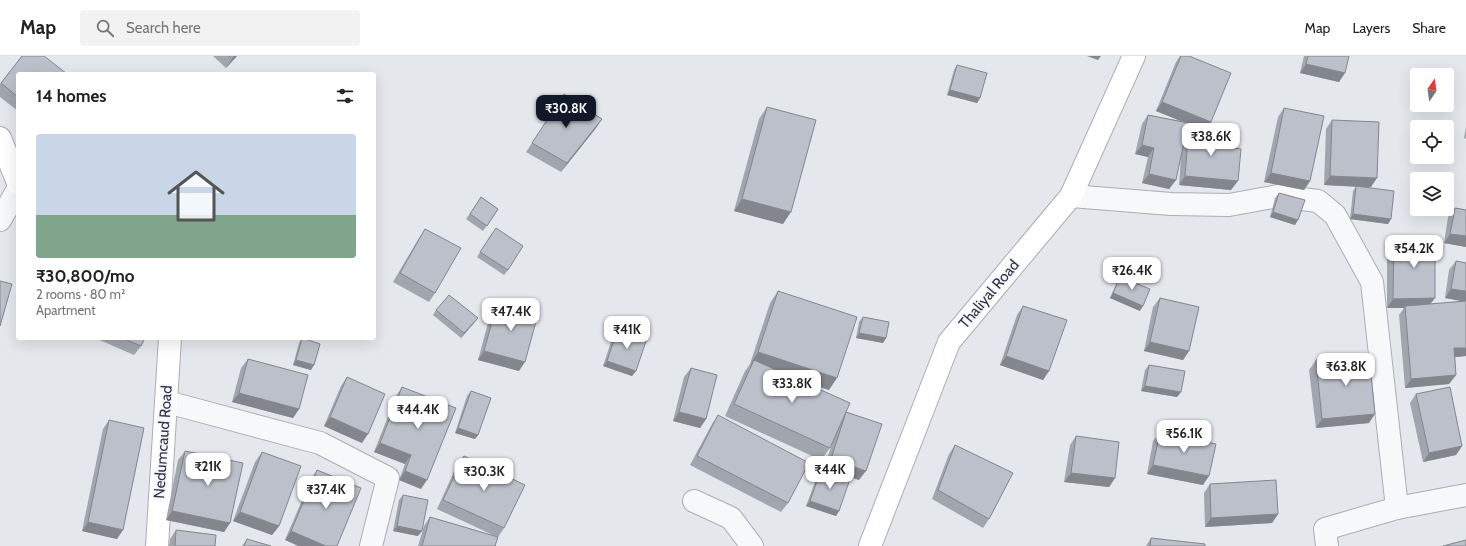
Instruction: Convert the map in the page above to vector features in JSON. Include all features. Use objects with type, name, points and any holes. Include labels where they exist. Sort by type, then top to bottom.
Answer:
[{"type":"street","name":"Thaliyal Road","points":[[870,546],[949,342],[1071,196],[1134,56]]},
{"type":"street","points":[[0,138],[16,178]]},
{"type":"street","points":[[0,220],[16,192]]},
{"type":"street","points":[[1071,196],[1171,204],[1229,205],[1278,196],[1318,201],[1335,215],[1372,282],[1397,508]]},
{"type":"street","name":"Nedumcaud Road","points":[[157,546],[170,340]]},
{"type":"street","points":[[166,402],[320,444],[388,478],[371,546]]},
{"type":"street","points":[[1327,546],[1325,529],[1397,508],[1466,495]]},
{"type":"street","points":[[694,501],[730,518],[752,546]]},
{"type":"building","points":[[22,56],[44,56],[64,72],[16,72],[16,95],[1,83]]},
{"type":"building","points":[[1181,56],[1189,56],[1231,73],[1211,122],[1162,102]]},
{"type":"building","points":[[1308,56],[1349,56],[1345,73],[1306,64]]},
{"type":"building","points":[[957,65],[987,73],[980,98],[950,90]]},
{"type":"building","points":[[564,94],[602,119],[567,163],[532,143]]},
{"type":"building","points":[[767,107],[816,120],[791,212],[742,199]]},
{"type":"building","points":[[1284,108],[1324,116],[1310,181],[1271,173]]},
{"type":"building","points":[[1148,115],[1188,123],[1176,180],[1149,174],[1154,148],[1142,145]]},
{"type":"building","points":[[1332,120],[1379,122],[1377,178],[1330,176]]},
{"type":"building","points":[[1189,126],[1216,129],[1214,145],[1241,149],[1238,181],[1185,176]]},
{"type":"building","points":[[1356,186],[1394,191],[1391,219],[1353,214]]},
{"type":"building","points":[[1279,193],[1305,200],[1298,220],[1273,212]]},
{"type":"building","points":[[481,197],[498,209],[487,226],[470,214]]},
{"type":"building","points":[[1455,208],[1466,210],[1466,236],[1450,234]]},
{"type":"building","points":[[496,228],[523,246],[508,270],[480,252]]},
{"type":"building","points":[[425,229],[461,248],[435,293],[400,273]]},
{"type":"building","points":[[1394,240],[1435,240],[1435,298],[1393,299]]},
{"type":"building","points":[[1456,261],[1466,263],[1466,291],[1451,289]]},
{"type":"building","points":[[1120,277],[1150,289],[1143,306],[1113,293]]},
{"type":"building","points":[[0,281],[12,284],[0,326]]},
{"type":"building","points":[[778,291],[857,317],[837,378],[758,352]]},
{"type":"building","points":[[449,295],[478,318],[464,333],[436,310]]},
{"type":"building","points":[[1160,298],[1199,307],[1189,351],[1150,342]]},
{"type":"building","points":[[1466,301],[1466,348],[1454,348],[1456,375],[1411,379],[1405,306]]},
{"type":"building","points":[[497,303],[538,314],[525,362],[484,351]]},
{"type":"building","points":[[1023,306],[1067,320],[1049,371],[1006,356]]},
{"type":"building","points":[[863,317],[889,322],[886,338],[859,333]]},
{"type":"building","points":[[618,328],[647,338],[636,371],[607,361]]},
{"type":"building","points":[[127,340],[144,340],[141,346]]},
{"type":"building","points":[[301,340],[308,340],[320,344],[314,365],[296,360]]},
{"type":"building","points":[[1369,354],[1375,414],[1322,419],[1316,360]]},
{"type":"building","points":[[248,359],[308,375],[299,409],[239,393]]},
{"type":"building","points":[[754,360],[850,403],[830,448],[734,404]]},
{"type":"building","points":[[1149,365],[1185,371],[1181,392],[1145,386]]},
{"type":"building","points":[[691,368],[717,375],[706,419],[679,412]]},
{"type":"building","points":[[347,377],[385,394],[368,434],[330,417]]},
{"type":"building","points":[[402,387],[456,408],[427,480],[405,471],[411,455],[380,443]]},
{"type":"building","points":[[1450,387],[1462,446],[1429,453],[1416,394]]},
{"type":"building","points":[[471,391],[491,398],[478,435],[458,428]]},
{"type":"building","points":[[846,412],[882,424],[866,471],[831,459]]},
{"type":"building","points":[[718,415],[809,463],[788,503],[697,456]]},
{"type":"building","points":[[109,420],[144,428],[123,530],[88,522]]},
{"type":"building","points":[[1160,432],[1216,444],[1209,476],[1153,465]]},
{"type":"building","points":[[1076,436],[1119,442],[1115,478],[1071,473]]},
{"type":"building","points":[[955,445],[1013,473],[989,519],[938,490]]},
{"type":"building","points":[[185,451],[243,463],[230,523],[172,511]]},
{"type":"building","points":[[262,452],[301,466],[279,526],[240,512]]},
{"type":"building","points":[[464,456],[525,485],[504,528],[443,500]]},
{"type":"building","points":[[821,469],[850,479],[839,511],[810,501]]},
{"type":"building","points":[[317,470],[361,488],[337,546],[326,546],[291,531]]},
{"type":"building","points":[[1276,480],[1278,514],[1211,518],[1210,484]]},
{"type":"building","points":[[403,495],[428,500],[422,531],[397,526]]},
{"type":"building","points":[[430,517],[498,537],[495,546],[422,546]]},
{"type":"building","points":[[176,530],[216,535],[215,546],[175,546]]},
{"type":"building","points":[[1151,538],[1205,544],[1205,546],[1150,546]]},
{"type":"building","points":[[247,539],[271,546],[244,546]]},
{"type":"building","points":[[1466,540],[1466,546],[1443,546]]}]
